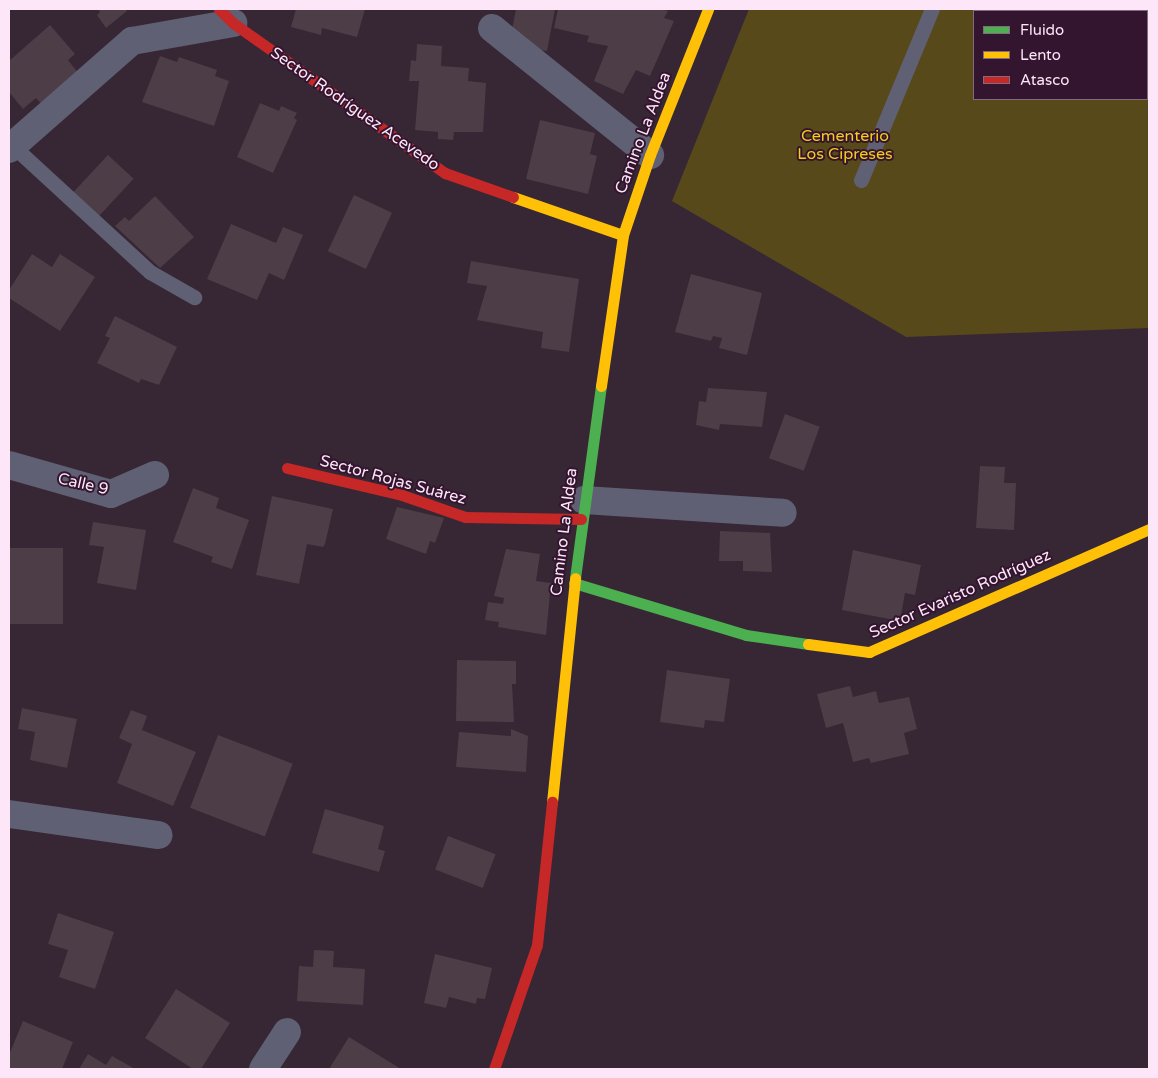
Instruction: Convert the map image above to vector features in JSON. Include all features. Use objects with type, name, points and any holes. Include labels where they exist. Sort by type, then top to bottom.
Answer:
[{"type":"street","name":"Camino La Aldea","points":[[494,1069],[536,945],[582,510],[623,235],[650,155],[708,9]]},
{"type":"street","name":"Sector Rodríguez Acevedo","points":[[11,148],[132,41],[226,16],[445,173],[623,235]]},
{"type":"street","points":[[492,28],[650,155]]},
{"type":"street","name":"Calle 9","points":[[9,465],[111,494],[155,475]]},
{"type":"street","name":"Sector Rojas Suárez","points":[[287,468],[402,495],[465,517],[582,510]]},
{"type":"street","points":[[582,510],[783,513]]},
{"type":"street","name":"Sector Evaristo Rodríguez","points":[[574,583],[746,636],[869,652],[1149,529]]},
{"type":"street","points":[[9,814],[160,835]]},
{"type":"street","points":[[263,1069],[287,1032]]},
{"type":"lane","points":[[861,180],[932,9]]},
{"type":"lane","points":[[11,148],[150,272],[194,297]]},
{"type":"green space","name":"Cementerio Los Cipreses","points":[[749,9],[1149,9],[1149,328],[906,337],[672,201]]},
{"type":"building","points":[[98,9],[125,9],[127,11],[106,28],[97,15],[100,12]]},
{"type":"building","points":[[296,9],[365,9],[357,37],[322,28],[321,35],[291,27]]},
{"type":"building","points":[[516,9],[555,9],[547,51],[525,48],[527,38],[511,35]]},
{"type":"building","points":[[558,9],[660,9],[668,11],[664,18],[674,21],[650,76],[636,70],[623,94],[594,81],[608,46],[587,42],[589,36],[554,28]]},
{"type":"building","points":[[50,25],[75,54],[68,60],[79,74],[42,105],[36,98],[23,109],[9,92],[9,61]]},
{"type":"building","points":[[417,44],[442,46],[441,66],[469,68],[468,81],[486,83],[483,132],[454,132],[453,140],[438,139],[438,132],[415,130],[419,81],[409,81],[411,60],[416,61]]},
{"type":"building","points":[[160,56],[177,62],[179,57],[217,70],[215,76],[229,81],[214,126],[142,102]]},
{"type":"building","points":[[260,103],[279,111],[281,106],[297,113],[294,118],[297,120],[273,173],[237,157]]},
{"type":"building","points":[[540,120],[595,133],[590,154],[597,156],[588,194],[526,179]]},
{"type":"building","points":[[108,155],[134,179],[99,216],[73,192]]},
{"type":"building","points":[[354,195],[392,213],[366,269],[328,251]]},
{"type":"building","points":[[155,196],[194,237],[160,268],[115,226],[125,217],[129,221]]},
{"type":"building","points":[[231,224],[276,243],[283,227],[303,235],[284,280],[269,273],[257,300],[207,279]]},
{"type":"building","points":[[32,254],[52,267],[60,254],[95,277],[60,331],[9,298],[9,290]]},
{"type":"building","points":[[471,261],[579,279],[569,352],[541,348],[543,332],[477,320],[487,286],[467,283]]},
{"type":"building","points":[[691,274],[762,293],[747,355],[719,348],[722,338],[713,336],[711,341],[675,332]]},
{"type":"building","points":[[115,316],[177,347],[159,385],[141,379],[139,383],[97,363],[110,338],[105,336]]},
{"type":"building","points":[[708,388],[767,392],[762,427],[720,424],[719,430],[696,425],[699,401],[706,402]]},
{"type":"building","points":[[785,414],[820,427],[804,471],[769,458]]},
{"type":"building","points":[[980,466],[1005,467],[1004,483],[1016,483],[1014,530],[976,528]]},
{"type":"building","points":[[193,488],[219,498],[216,508],[249,520],[232,569],[211,562],[213,557],[173,542]]},
{"type":"building","points":[[272,496],[333,509],[323,547],[307,544],[299,584],[256,575]]},
{"type":"building","points":[[397,507],[444,518],[435,543],[430,541],[426,554],[386,539]]},
{"type":"building","points":[[93,522],[146,530],[136,590],[97,583],[104,547],[89,545]]},
{"type":"building","points":[[720,531],[770,533],[772,572],[743,571],[743,561],[719,561]]},
{"type":"building","points":[[9,548],[63,548],[63,624],[9,624]]},
{"type":"building","points":[[506,549],[540,554],[536,581],[551,583],[546,635],[498,627],[499,622],[485,620],[488,602],[503,604],[504,598],[494,596]]},
{"type":"building","points":[[853,550],[921,565],[915,595],[905,593],[900,621],[842,610]]},
{"type":"building","points":[[457,660],[516,661],[516,684],[512,684],[514,722],[456,721]]},
{"type":"building","points":[[667,670],[730,679],[724,722],[705,720],[704,728],[660,722]]},
{"type":"building","points":[[850,686],[853,697],[876,691],[879,703],[909,697],[917,729],[904,733],[909,754],[871,763],[869,758],[853,762],[843,723],[826,728],[817,694]]},
{"type":"building","points":[[22,708],[77,719],[67,768],[30,760],[35,732],[18,729]]},
{"type":"building","points":[[131,710],[147,716],[142,730],[196,752],[173,806],[117,783],[132,744],[119,738]]},
{"type":"building","points":[[511,729],[528,736],[526,772],[456,767],[459,732],[511,736]]},
{"type":"building","points":[[218,735],[293,764],[265,836],[190,808]]},
{"type":"building","points":[[325,809],[384,826],[378,849],[385,851],[379,872],[312,853]]},
{"type":"building","points":[[448,836],[496,854],[483,888],[435,870]]},
{"type":"building","points":[[58,913],[114,932],[95,989],[59,977],[68,950],[48,944]]},
{"type":"building","points":[[314,950],[334,951],[333,967],[365,969],[363,1005],[297,1001],[299,966],[313,967]]},
{"type":"building","points":[[435,954],[492,968],[485,999],[477,998],[476,1004],[449,997],[446,1008],[424,1003]]},
{"type":"building","points":[[176,989],[230,1023],[201,1069],[193,1069],[145,1038]]},
{"type":"building","points":[[23,1021],[73,1042],[62,1069],[9,1069],[9,1055]]},
{"type":"building","points":[[349,1037],[401,1069],[329,1069]]},
{"type":"building","points":[[88,1054],[106,1065],[112,1056],[135,1069],[79,1069]]},
{"type":"traffic: fast","points":[[575,578],[601,386]]},
{"type":"traffic: fast","points":[[574,583],[746,635],[808,644]]},
{"type":"traffic: slow","points":[[601,386],[623,235],[650,155],[708,9]]},
{"type":"traffic: slow","points":[[513,197],[623,235]]},
{"type":"traffic: slow","points":[[808,644],[869,652],[1149,529]]},
{"type":"traffic: slow","points":[[552,802],[575,578]]},
{"type":"traffic: jam","points":[[219,9],[233,23],[445,173],[513,197]]},
{"type":"traffic: jam","points":[[287,468],[402,495],[465,517],[581,519]]},
{"type":"traffic: jam","points":[[494,1069],[537,945],[552,802]]}]
